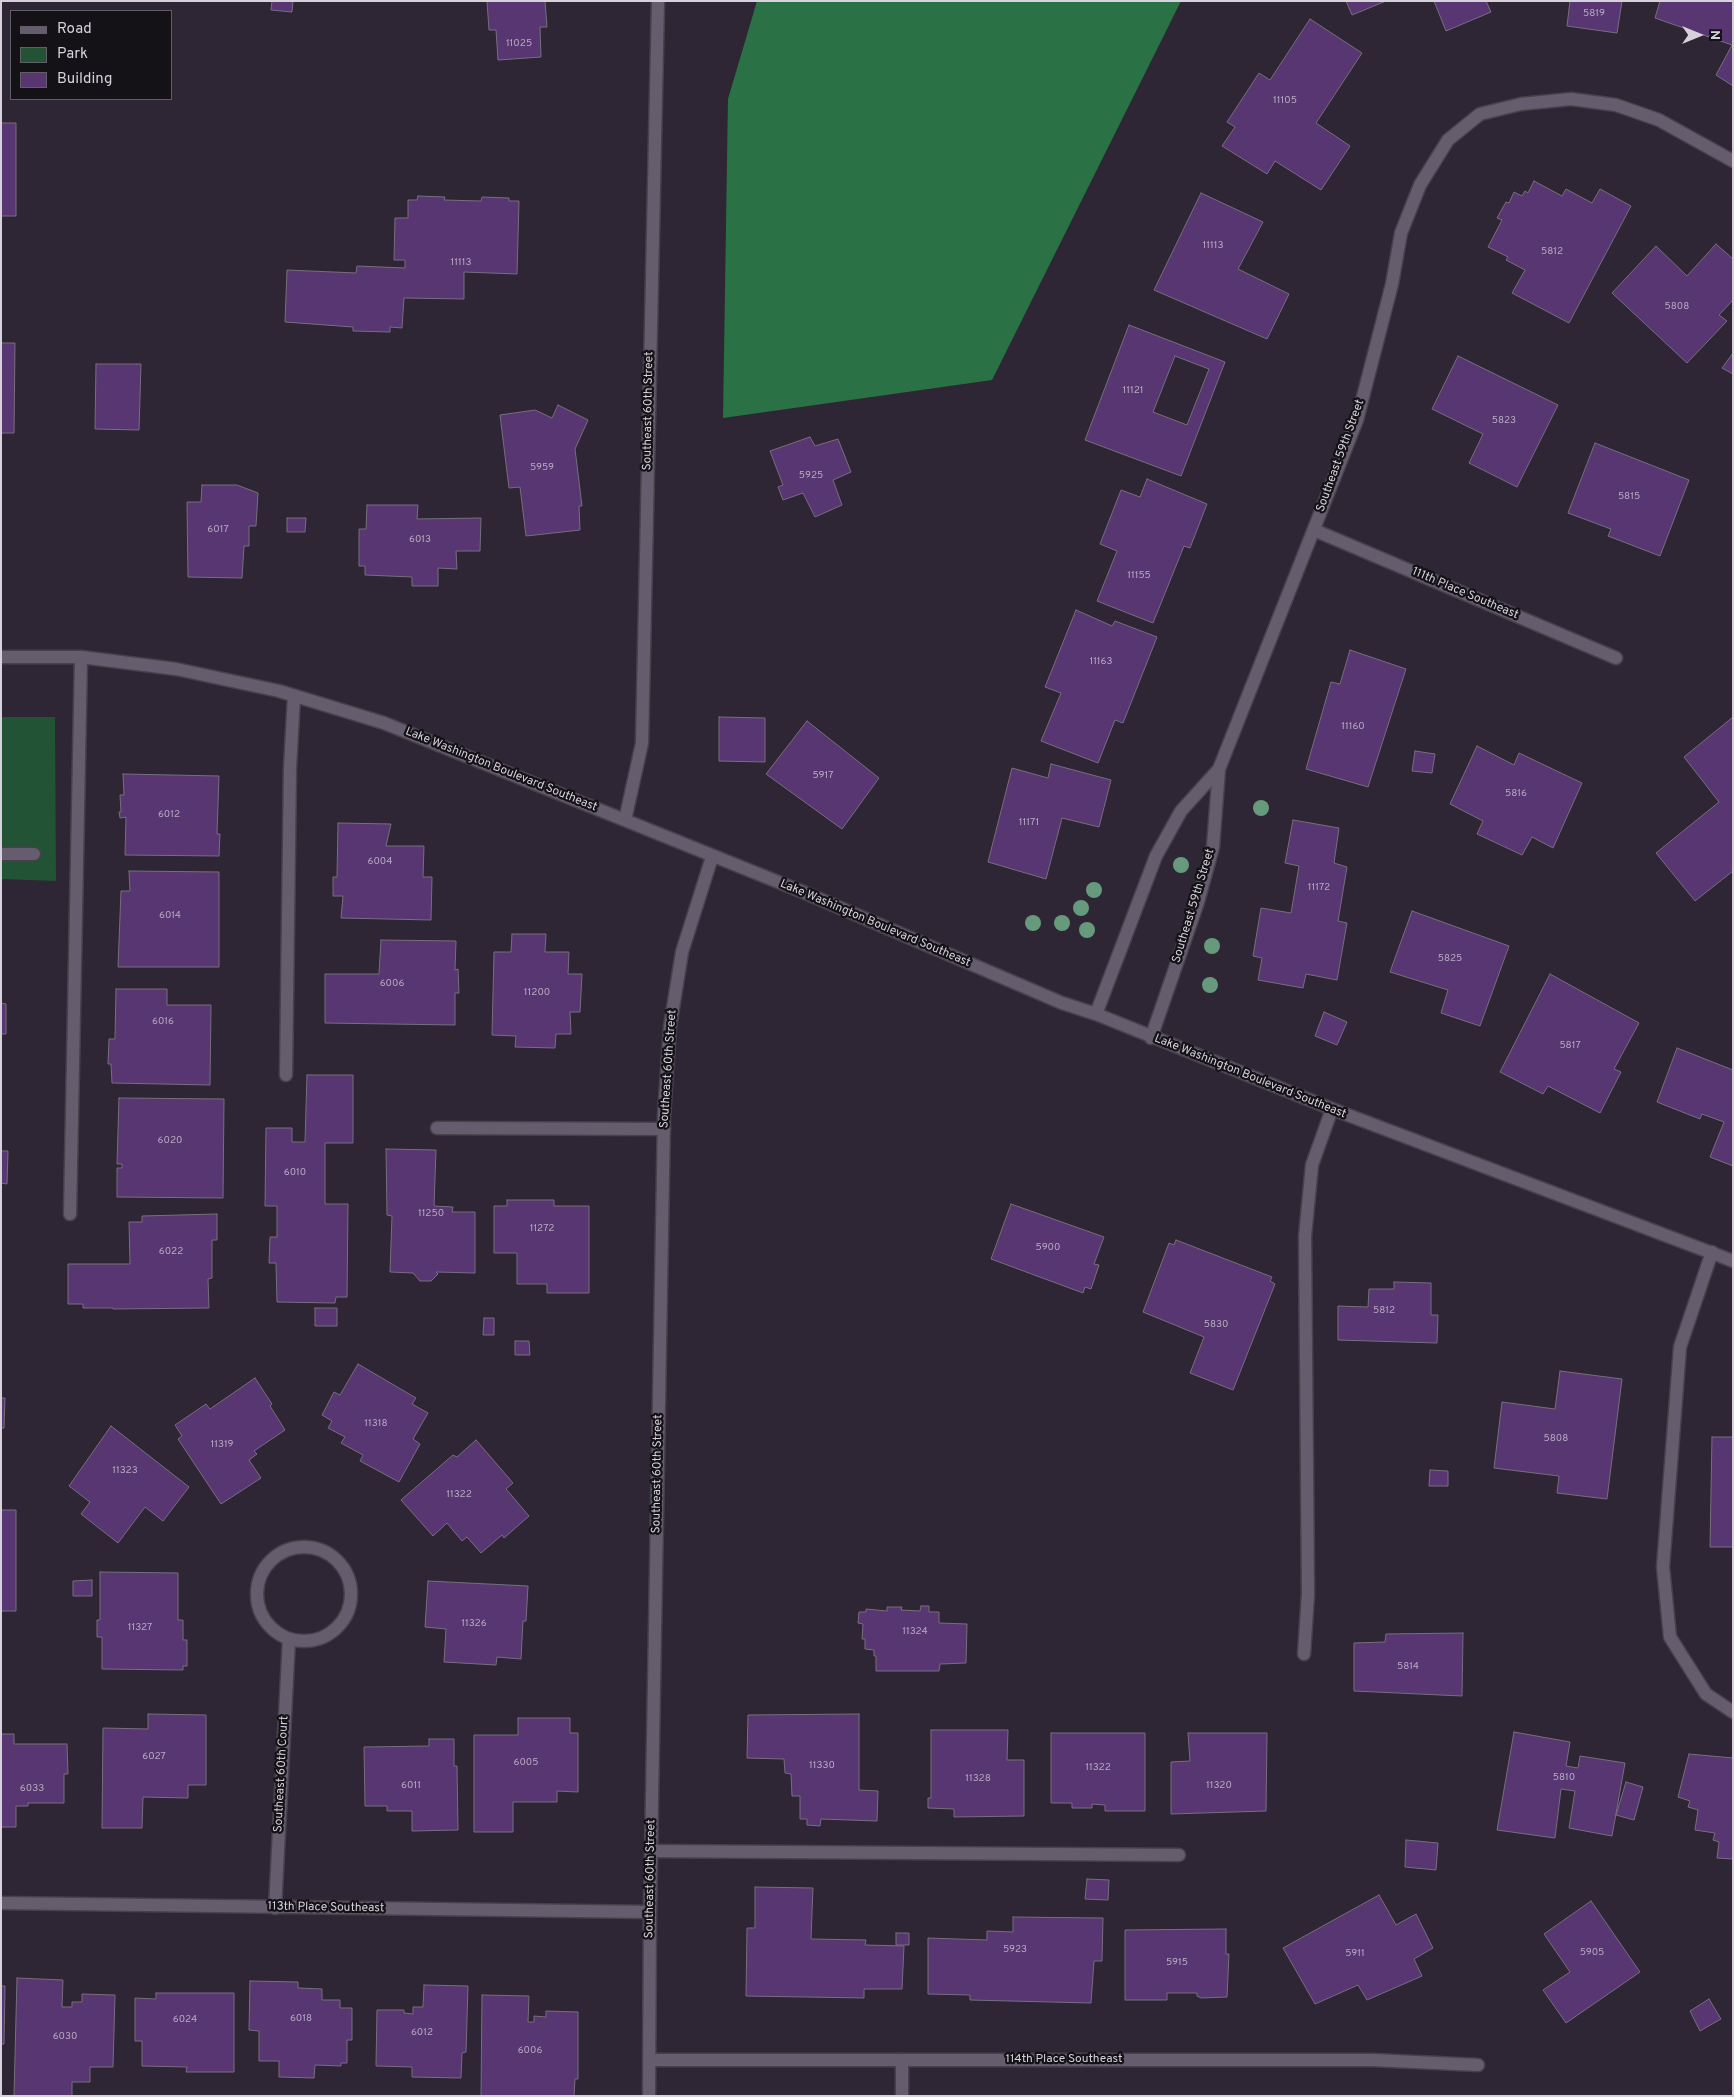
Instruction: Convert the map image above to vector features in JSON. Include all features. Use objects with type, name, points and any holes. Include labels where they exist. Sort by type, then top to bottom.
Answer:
[{"type":"street","name":"Southeast 60th Street","points":[[625,820],[642,743],[658,1]]},
{"type":"street","name":"Southeast 59th Street","points":[[1151,1038],[1198,902],[1213,846],[1219,769],[1357,420],[1392,284],[1401,233],[1420,185],[1448,140],[1480,114],[1521,104],[1572,99],[1616,106],[1659,120],[1733,161]]},
{"type":"street","name":"111th Place Southeast","points":[[1314,530],[1616,658]]},
{"type":"street","name":"Lake Washington Boulevard Southeast","points":[[1,657],[81,657],[176,669],[294,696],[384,723],[712,857],[803,892],[1062,1003],[1096,1014],[1151,1038],[1332,1110],[1733,1260]]},
{"type":"street","points":[[70,1214],[81,657]]},
{"type":"street","points":[[286,1075],[290,768],[294,696]]},
{"type":"street","name":"Southeast 59th Street","points":[[1096,1014],[1156,856],[1180,811],[1219,769]]},
{"type":"street","points":[[1,854],[34,854]]},
{"type":"street","name":"Southeast 60th Street","points":[[649,2096],[650,1912],[664,1129],[670,1026],[682,952],[712,857]]},
{"type":"street","points":[[1304,1654],[1308,1594],[1305,1236],[1312,1165],[1332,1110]]},
{"type":"street","points":[[437,1128],[664,1129]]},
{"type":"street","points":[[1712,1252],[1680,1347],[1663,1567],[1670,1637],[1706,1694],[1733,1712]]},
{"type":"street","points":[[307,1547],[323,1551],[337,1559],[346,1572],[352,1588],[351,1604],[345,1619],[335,1631],[320,1639],[305,1642],[288,1639],[276,1632],[265,1621],[258,1608],[257,1592],[260,1578],[267,1565],[278,1554],[292,1548],[307,1547]]},
{"type":"street","name":"Southeast 60th Court","points":[[275,1908],[288,1639]]},
{"type":"street","points":[[651,1850],[1178,1855]]},
{"type":"street","name":"113th Place Southeast","points":[[1,1903],[650,1912]]},
{"type":"street","name":"114th Place Southeast","points":[[650,2060],[1373,2060],[1478,2065]]},
{"type":"street","points":[[902,2060],[902,2096]]},
{"type":"green space","points":[[757,1],[1181,1],[992,380],[723,418],[728,99]]},
{"type":"green space","points":[[1,717],[55,717],[56,881],[1,879]]},
{"type":"building","points":[[272,1],[293,1],[292,12],[271,10]]},
{"type":"building","points":[[487,1],[545,1],[547,27],[540,27],[541,57],[498,60],[496,30],[489,30]]},
{"type":"building","points":[[1346,1],[1386,1],[1352,15]]},
{"type":"building","points":[[1434,1],[1486,1],[1491,12],[1446,31]]},
{"type":"building","points":[[1570,1],[1622,1],[1617,33],[1567,26]]},
{"type":"building","points":[[1660,1],[1733,1],[1733,86],[1716,75],[1732,45],[1655,18]]},
{"type":"building","points":[[1310,19],[1362,53],[1316,123],[1350,146],[1321,190],[1275,161],[1267,174],[1222,146],[1235,127],[1227,122],[1259,73],[1270,80]]},
{"type":"building","points":[[1,123],[16,123],[16,216],[1,216]]},
{"type":"building","points":[[1534,181],[1562,196],[1566,189],[1592,203],[1600,189],[1631,206],[1569,323],[1512,293],[1525,270],[1506,260],[1508,257],[1488,247],[1502,220],[1497,218],[1506,202],[1509,203],[1514,192],[1522,196],[1525,191],[1528,193]]},
{"type":"building","points":[[1201,193],[1263,222],[1238,269],[1289,294],[1267,339],[1154,290]]},
{"type":"building","points":[[418,196],[445,197],[444,200],[481,201],[482,197],[509,198],[509,201],[519,201],[517,274],[464,272],[464,299],[404,298],[402,328],[390,327],[390,332],[353,331],[353,327],[285,322],[287,270],[356,273],[357,266],[405,268],[405,260],[394,260],[395,218],[408,218],[408,200],[417,200]]},
{"type":"building","points":[[1716,244],[1733,259],[1733,300],[1719,315],[1727,321],[1687,363],[1612,293],[1656,246],[1687,276]]},
{"type":"building","points":[[1129,325],[1225,362],[1181,476],[1085,440]],"holes":[[[1175,356],[1209,369],[1187,425],[1153,412]]]},
{"type":"building","points":[[1,343],[15,343],[14,433],[1,433]]},
{"type":"building","points":[[1733,353],[1733,374],[1722,368]]},
{"type":"building","points":[[1458,356],[1558,405],[1517,487],[1469,463],[1483,434],[1432,409]]},
{"type":"building","points":[[96,364],[141,364],[139,430],[95,429]]},
{"type":"building","points":[[558,405],[588,420],[575,449],[582,506],[579,506],[580,530],[526,536],[520,487],[509,488],[500,415],[535,410],[552,418]]},
{"type":"building","points":[[810,437],[815,446],[838,439],[851,472],[833,480],[842,505],[815,517],[803,493],[783,500],[778,487],[783,485],[770,451]]},
{"type":"building","points":[[1595,443],[1689,480],[1660,556],[1608,536],[1611,529],[1568,513]]},
{"type":"building","points":[[1147,479],[1207,504],[1190,548],[1184,546],[1153,623],[1097,601],[1117,551],[1100,544],[1121,490],[1140,497]]},
{"type":"building","points":[[202,485],[237,485],[258,493],[256,526],[249,526],[249,546],[244,546],[242,578],[188,577],[187,502],[201,502]]},
{"type":"building","points":[[367,505],[418,505],[417,519],[481,518],[480,551],[456,551],[457,569],[438,568],[438,586],[412,586],[412,577],[365,575],[365,566],[359,566],[359,529],[366,529]]},
{"type":"building","points":[[287,518],[306,518],[305,532],[287,532]]},
{"type":"building","points":[[1076,610],[1112,626],[1115,621],[1157,637],[1123,723],[1115,720],[1098,763],[1041,741],[1061,693],[1045,687]]},
{"type":"building","points":[[1350,650],[1406,669],[1368,787],[1306,769],[1331,682],[1340,684]]},
{"type":"building","points":[[719,717],[765,718],[765,762],[719,761]]},
{"type":"building","points":[[1733,717],[1733,871],[1695,901],[1656,853],[1719,802],[1684,757]]},
{"type":"building","points":[[807,721],[879,778],[842,829],[766,774]]},
{"type":"building","points":[[1477,746],[1514,765],[1519,753],[1582,783],[1553,848],[1532,837],[1522,855],[1477,834],[1483,821],[1450,804]]},
{"type":"building","points":[[1415,751],[1435,754],[1432,773],[1412,771]]},
{"type":"building","points":[[1051,764],[1111,780],[1099,827],[1062,818],[1046,879],[988,862],[1012,768],[1048,778]]},
{"type":"building","points":[[123,774],[219,776],[217,834],[220,834],[219,856],[125,855],[126,817],[120,818],[119,812],[121,812],[120,795],[124,795]]},
{"type":"building","points":[[1293,820],[1339,828],[1334,863],[1347,867],[1338,921],[1347,923],[1337,980],[1306,974],[1303,988],[1258,980],[1262,958],[1253,956],[1261,908],[1291,913],[1299,866],[1285,863]]},
{"type":"building","points":[[338,823],[391,824],[386,846],[424,846],[423,877],[432,877],[431,920],[341,918],[343,896],[333,896],[333,877],[337,877]]},
{"type":"building","points":[[129,871],[219,872],[219,967],[118,967],[121,891],[130,891]]},
{"type":"building","points":[[1412,911],[1509,946],[1480,1026],[1441,1013],[1448,990],[1390,972]]},
{"type":"building","points":[[512,934],[546,934],[545,952],[569,952],[568,974],[582,974],[580,1012],[570,1012],[571,1034],[556,1034],[555,1048],[515,1047],[516,1036],[492,1035],[494,952],[511,952]]},
{"type":"building","points":[[381,940],[456,941],[455,970],[458,969],[459,993],[455,993],[455,1025],[325,1023],[325,974],[379,974]]},
{"type":"building","points":[[1550,974],[1639,1023],[1614,1069],[1621,1072],[1600,1113],[1548,1086],[1543,1094],[1500,1072]]},
{"type":"building","points":[[116,989],[167,989],[167,1005],[211,1005],[210,1085],[112,1083],[111,1064],[108,1064],[109,1039],[115,1039]]},
{"type":"building","points":[[1,1003],[6,1004],[6,1034],[1,1034]]},
{"type":"building","points":[[1324,1012],[1347,1022],[1337,1045],[1315,1036]]},
{"type":"building","points":[[1677,1048],[1733,1070],[1733,1166],[1710,1157],[1724,1122],[1702,1114],[1700,1119],[1657,1102]]},
{"type":"building","points":[[307,1075],[353,1075],[353,1143],[325,1143],[325,1204],[348,1204],[347,1297],[336,1297],[335,1303],[277,1302],[276,1263],[269,1263],[270,1237],[277,1237],[277,1206],[265,1206],[266,1128],[292,1128],[292,1142],[305,1142]]},
{"type":"building","points":[[119,1098],[224,1099],[223,1198],[117,1197],[117,1168],[122,1168],[122,1164],[117,1164]]},
{"type":"building","points":[[386,1149],[436,1150],[434,1206],[453,1207],[452,1212],[475,1212],[475,1273],[436,1272],[438,1274],[431,1281],[420,1281],[413,1273],[390,1272],[392,1216],[387,1215]]},
{"type":"building","points":[[1,1151],[8,1151],[7,1184],[1,1183]]},
{"type":"building","points":[[507,1200],[554,1200],[554,1206],[589,1206],[589,1293],[547,1293],[547,1284],[517,1284],[517,1253],[494,1253],[494,1206],[507,1206]]},
{"type":"building","points":[[1011,1204],[1104,1237],[1094,1264],[1099,1265],[1091,1289],[1085,1287],[1083,1293],[991,1259]]},
{"type":"building","points":[[217,1214],[217,1240],[212,1240],[212,1278],[208,1279],[209,1308],[113,1309],[83,1308],[83,1304],[68,1304],[68,1264],[130,1264],[129,1222],[142,1222],[142,1216]]},
{"type":"building","points":[[1176,1240],[1272,1277],[1270,1281],[1275,1284],[1233,1390],[1190,1373],[1204,1337],[1143,1312],[1169,1243],[1174,1245]]},
{"type":"building","points":[[1394,1282],[1431,1283],[1431,1315],[1438,1315],[1437,1343],[1338,1340],[1338,1306],[1368,1307],[1369,1289],[1394,1289]]},
{"type":"building","points":[[315,1308],[337,1308],[337,1326],[315,1326]]},
{"type":"building","points":[[484,1318],[494,1318],[494,1335],[483,1335]]},
{"type":"building","points":[[515,1341],[529,1341],[530,1355],[515,1355]]},
{"type":"building","points":[[358,1364],[416,1398],[412,1404],[428,1413],[413,1439],[420,1444],[399,1482],[360,1461],[363,1455],[341,1443],[345,1437],[328,1428],[332,1421],[322,1415],[334,1392],[340,1395]]},
{"type":"building","points":[[1560,1371],[1622,1379],[1607,1499],[1557,1493],[1559,1476],[1494,1468],[1502,1402],[1555,1409]]},
{"type":"building","points":[[255,1378],[272,1404],[270,1406],[285,1430],[254,1451],[257,1454],[249,1460],[261,1478],[221,1504],[178,1439],[182,1436],[175,1425],[206,1404],[210,1409]]},
{"type":"building","points":[[1,1398],[5,1398],[4,1428],[1,1428]]},
{"type":"building","points":[[111,1426],[189,1487],[163,1521],[145,1507],[118,1543],[81,1514],[90,1502],[69,1486]]},
{"type":"building","points":[[1712,1437],[1733,1437],[1733,1547],[1710,1547]]},
{"type":"building","points":[[476,1440],[513,1483],[506,1489],[529,1516],[504,1538],[502,1535],[481,1553],[467,1537],[462,1541],[447,1523],[433,1536],[401,1500],[453,1455],[457,1457]]},
{"type":"building","points":[[1430,1470],[1448,1471],[1448,1486],[1429,1486]]},
{"type":"building","points":[[1,1510],[16,1510],[16,1611],[1,1611]]},
{"type":"building","points":[[100,1572],[178,1573],[178,1620],[183,1620],[183,1640],[187,1640],[187,1666],[183,1666],[183,1670],[102,1669],[102,1637],[97,1637],[97,1620],[100,1620]]},
{"type":"building","points":[[92,1580],[92,1596],[73,1596],[73,1581]]},
{"type":"building","points":[[428,1581],[528,1586],[526,1621],[523,1621],[521,1659],[497,1657],[496,1665],[444,1662],[446,1629],[425,1627]]},
{"type":"building","points":[[921,1606],[929,1606],[929,1612],[939,1612],[939,1623],[967,1624],[966,1663],[940,1664],[939,1671],[876,1671],[874,1650],[865,1649],[865,1639],[862,1639],[863,1624],[858,1623],[859,1612],[866,1612],[866,1609],[887,1611],[887,1607],[902,1607],[901,1610],[920,1611]]},
{"type":"building","points":[[1463,1633],[1462,1696],[1354,1691],[1354,1643],[1385,1642],[1386,1634]]},
{"type":"building","points":[[148,1714],[206,1715],[206,1785],[188,1785],[188,1798],[143,1797],[142,1828],[102,1828],[103,1728],[148,1729]]},
{"type":"building","points":[[859,1714],[859,1790],[878,1791],[877,1821],[821,1819],[820,1826],[807,1825],[807,1819],[800,1819],[800,1796],[792,1796],[791,1774],[785,1773],[784,1759],[747,1758],[748,1715]]},
{"type":"building","points":[[518,1718],[570,1718],[570,1733],[578,1733],[578,1792],[557,1791],[557,1802],[513,1802],[513,1832],[474,1832],[474,1735],[518,1735]]},
{"type":"building","points":[[931,1730],[1008,1730],[1007,1760],[1024,1760],[1024,1816],[954,1817],[954,1809],[928,1808],[928,1798],[931,1798]]},
{"type":"building","points":[[1514,1732],[1570,1742],[1566,1766],[1578,1768],[1580,1756],[1625,1763],[1612,1836],[1569,1828],[1575,1791],[1561,1789],[1555,1838],[1497,1830]]},
{"type":"building","points":[[1051,1733],[1145,1733],[1145,1811],[1105,1811],[1105,1805],[1092,1804],[1092,1808],[1072,1808],[1072,1803],[1051,1803]]},
{"type":"building","points":[[1188,1733],[1267,1733],[1266,1811],[1171,1814],[1171,1762],[1190,1761]]},
{"type":"building","points":[[1,1734],[14,1734],[14,1744],[67,1744],[68,1774],[64,1774],[64,1803],[28,1803],[28,1806],[16,1806],[16,1827],[1,1827]]},
{"type":"building","points":[[429,1739],[454,1739],[454,1766],[457,1766],[458,1830],[412,1831],[412,1811],[387,1811],[387,1806],[365,1806],[364,1747],[429,1746]]},
{"type":"building","points":[[1689,1754],[1733,1758],[1733,1859],[1717,1858],[1719,1842],[1713,1840],[1715,1833],[1695,1830],[1698,1810],[1688,1807],[1690,1801],[1678,1797]]},
{"type":"building","points":[[1626,1782],[1643,1787],[1634,1820],[1616,1815]]},
{"type":"building","points":[[1406,1840],[1438,1843],[1436,1870],[1405,1867]]},
{"type":"building","points":[[1087,1879],[1109,1880],[1108,1900],[1085,1899]]},
{"type":"building","points":[[755,1887],[813,1888],[811,1939],[866,1940],[865,1945],[904,1946],[902,1989],[864,1989],[864,1998],[746,1996],[747,1928],[755,1928]]},
{"type":"building","points":[[1379,1895],[1396,1925],[1416,1914],[1433,1948],[1414,1959],[1422,1976],[1367,2000],[1358,1985],[1315,2004],[1283,1948]]},
{"type":"building","points":[[1591,1901],[1640,1972],[1566,2023],[1543,1990],[1570,1972],[1544,1934]]},
{"type":"building","points":[[1013,1917],[1103,1918],[1102,1961],[1094,1961],[1091,2003],[970,2000],[970,1995],[928,1994],[928,1938],[987,1940],[987,1931],[1013,1932]]},
{"type":"building","points":[[1226,1929],[1226,1954],[1229,1954],[1227,1997],[1201,1998],[1197,1996],[1197,1993],[1167,1993],[1167,2000],[1125,2000],[1125,1930]]},
{"type":"building","points":[[896,1933],[909,1933],[909,1945],[896,1945]]},
{"type":"building","points":[[17,1978],[63,1980],[62,2007],[72,2007],[72,2002],[82,2002],[82,1994],[115,1995],[113,2067],[90,2067],[90,2082],[72,2082],[72,2096],[14,2096]]},
{"type":"building","points":[[250,1981],[298,1982],[298,1988],[322,1989],[322,2000],[340,2000],[340,2008],[352,2008],[352,2040],[347,2040],[347,2063],[341,2063],[341,2066],[315,2065],[314,2078],[279,2077],[279,2061],[259,2061],[259,2031],[249,2030]]},
{"type":"building","points":[[424,1985],[468,1986],[466,2052],[462,2053],[461,2078],[412,2077],[412,2067],[376,2066],[377,2010],[404,2010],[404,2013],[413,2014],[413,2007],[423,2007]]},
{"type":"building","points":[[1,1986],[5,1986],[4,2044],[1,2044]]},
{"type":"building","points":[[156,1993],[234,1993],[234,2072],[186,2072],[187,2067],[142,2066],[142,2041],[135,2041],[135,1998],[156,1999]]},
{"type":"building","points":[[482,1995],[529,1996],[528,2022],[534,2022],[534,2016],[546,2017],[546,2011],[578,2012],[578,2079],[575,2079],[574,2096],[481,2096]]},
{"type":"building","points":[[1709,1999],[1721,2019],[1700,2031],[1690,2011]]}]
